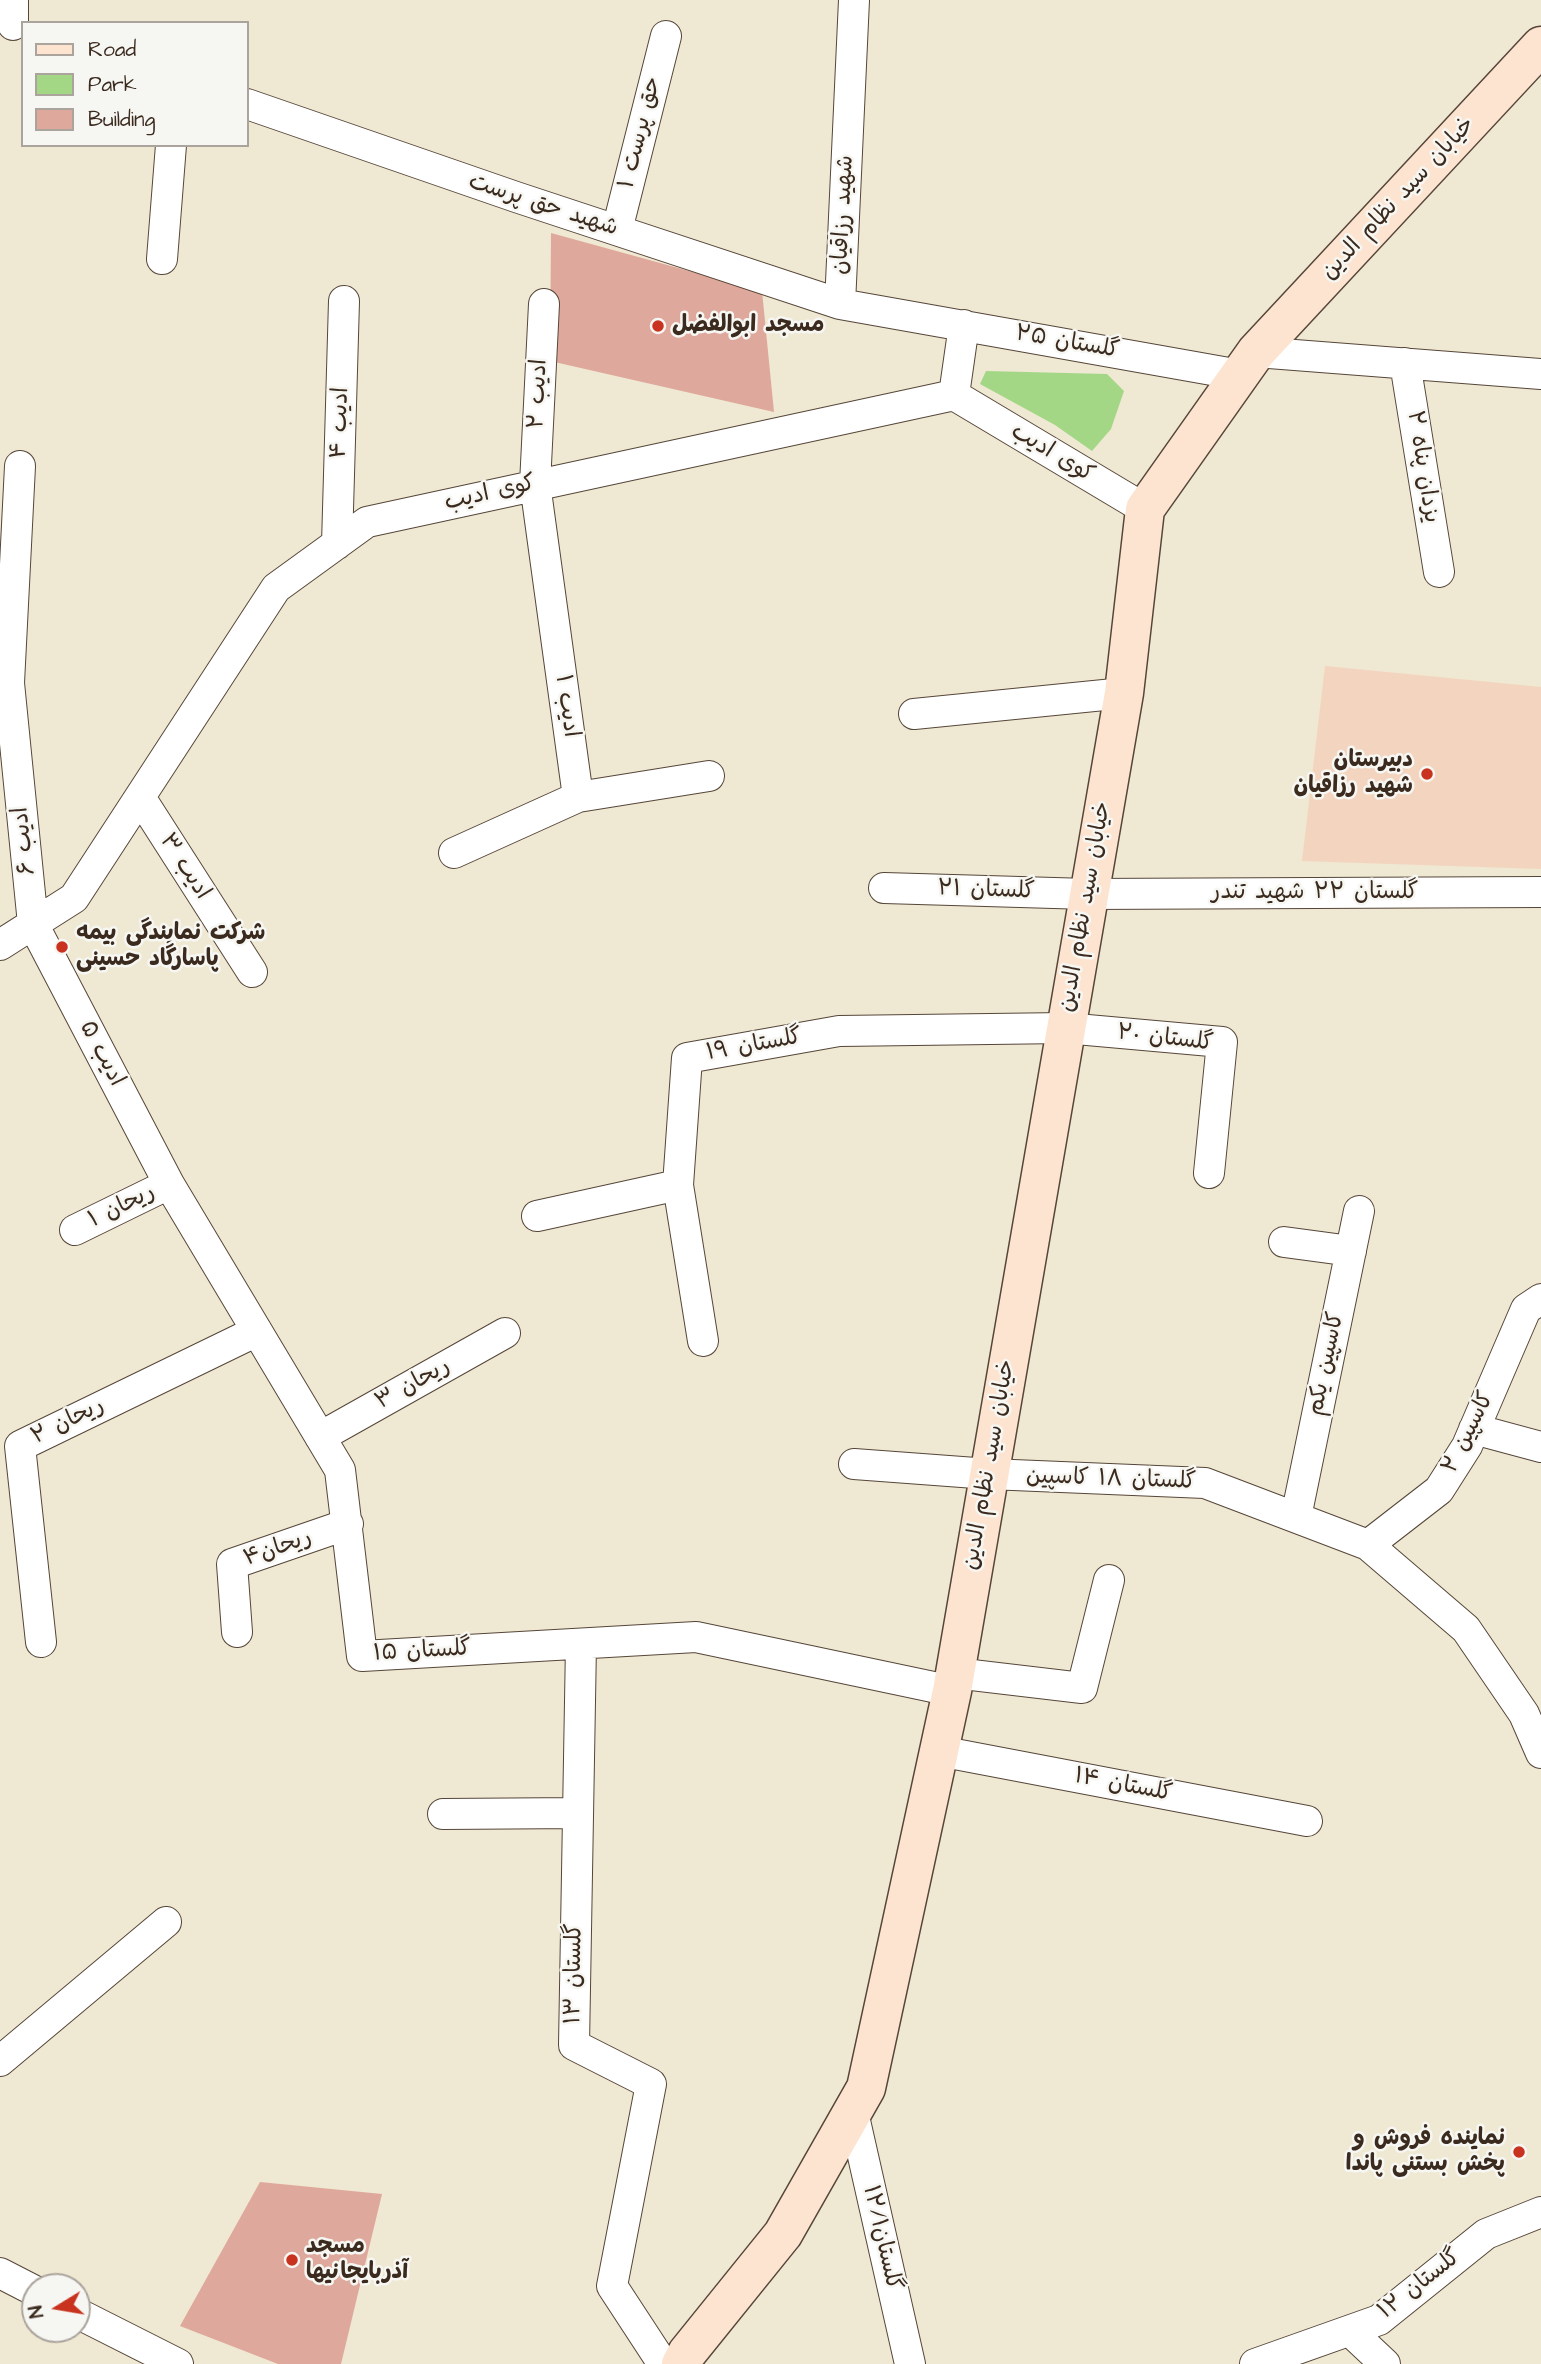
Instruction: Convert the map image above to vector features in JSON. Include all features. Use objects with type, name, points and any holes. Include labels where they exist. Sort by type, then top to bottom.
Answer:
[{"type":"main road","name":"خیابان سید نظام الدین","points":[[681,2364],[783,2234],[866,2088],[954,1682],[1124,693],[1145,509],[1248,363],[1541,46]]},
{"type":"street","name":"شهید رزاقیان","points":[[854,0],[840,304],[964,325]]},
{"type":"street","name":"حق پرست ۱","points":[[617,230],[666,36]]},
{"type":"street","name":"شهید حق پرست","points":[[248,104],[840,304]]},
{"type":"street","points":[[162,259],[171,147]]},
{"type":"street","name":"ادیب ۴","points":[[337,544],[344,302]]},
{"type":"street","name":"ادیب ۲","points":[[535,484],[544,304]]},
{"type":"street","name":"گلستان ۲۵","points":[[964,325],[1248,363],[1405,363],[1541,374]]},
{"type":"street","points":[[954,395],[964,325]]},
{"type":"street","name":"یزدان پناه ۲","points":[[1405,363],[1438,572]]},
{"type":"street","name":"کوی ادیب","points":[[0,945],[74,898],[276,588],[367,522],[954,395],[1145,509]]},
{"type":"street","name":"ادیب ۶","points":[[20,466],[9,683],[33,924]]},
{"type":"street","name":"ادیب ۱","points":[[535,484],[578,797]]},
{"type":"street","points":[[914,714],[1124,693]]},
{"type":"street","points":[[454,853],[578,797],[709,776]]},
{"type":"street","name":"ادیب ۳","points":[[139,797],[252,972]]},
{"type":"street","name":"گلستان ۲۱","points":[[884,888],[1088,894]]},
{"type":"street","name":"گلستان ۲۲ شهید تندر","points":[[1088,894],[1541,892]]},
{"type":"street","name":"ادیب ۵","points":[[33,924],[169,1184]]},
{"type":"street","name":"گلستان ۲۰","points":[[1065,1028],[1222,1042],[1209,1173]]},
{"type":"street","name":"گلستان ۱۹","points":[[703,1341],[678,1185],[687,1058],[839,1031],[1065,1028]]},
{"type":"street","name":"ریحان ۱","points":[[75,1230],[169,1184]]},
{"type":"street","name":"گلستان ۱۵","points":[[169,1184],[340,1470],[362,1656],[696,1637],[954,1682],[1082,1688],[1109,1580]]},
{"type":"street","points":[[537,1216],[678,1185]]},
{"type":"street","name":"کاسپین یکم","points":[[1296,1517],[1359,1211]]},
{"type":"street","points":[[1284,1242],[1350,1251]]},
{"type":"street","name":"کاسپین ۲","points":[[1367,1545],[1439,1490],[1467,1446],[1527,1309],[1541,1299]]},
{"type":"street","name":"ریحان ۲","points":[[41,1642],[20,1446],[257,1331]]},
{"type":"street","name":"ریحان ۳","points":[[320,1437],[505,1333]]},
{"type":"street","points":[[1474,1429],[1541,1447]]},
{"type":"street","name":"گلستان ۱۸ کاسپین","points":[[854,1464],[989,1474],[1205,1483],[1367,1545],[1466,1629],[1532,1707],[1541,1753]]},
{"type":"street","name":"ریحان۴","points":[[237,1632],[232,1564],[348,1524]]},
{"type":"street","name":"گلستان ۱۳","points":[[581,1644],[574,2045],[651,2084],[612,2286],[663,2364]]},
{"type":"street","name":"گلستان ۱۴","points":[[939,1751],[1307,1821]]},
{"type":"street","points":[[443,1814],[578,1813]]},
{"type":"street","points":[[0,2061],[166,1922]]},
{"type":"street","name":"گلستان۱۲/۱","points":[[853,2112],[910,2364]]},
{"type":"street","name":"گلستان ۱۲","points":[[1255,2364],[1379,2320],[1486,2234],[1541,2212]]},
{"type":"street","points":[[0,2273],[21,2284]]},
{"type":"street","points":[[91,2320],[178,2364]]},
{"type":"street","points":[[1350,2331],[1385,2364]]},
{"type":"shaded area","name":"دبیرستان شهید رزاقیان","points":[[1325,666],[1541,687],[1541,869],[1302,861]]},
{"type":"green space","points":[[986,371],[1107,374],[1124,391],[1111,429],[1092,451],[1055,425],[980,384]]},
{"type":"building","name":"مسجد ابوالفضل","points":[[551,233],[762,291],[774,412],[550,361]]},
{"type":"building","name":"مسجد آذربایجانیها","points":[[260,2182],[382,2194],[341,2364],[278,2364],[180,2326]]},
{"type":"place","name":"مسجد ابوالفضل","points":[[658,326]]},
{"type":"place","name":"دبیرستان شهید رزاقیان","points":[[1427,774]]},
{"type":"place","name":"شرکت نمایندگی بیمه پاسارگاد حسینی","points":[[62,947]]},
{"type":"place","name":"نماینده فروش و پخش بستنی پاندا","points":[[1519,2152]]},
{"type":"place","name":"مسجد آذربایجانیها","points":[[292,2260]]}]
